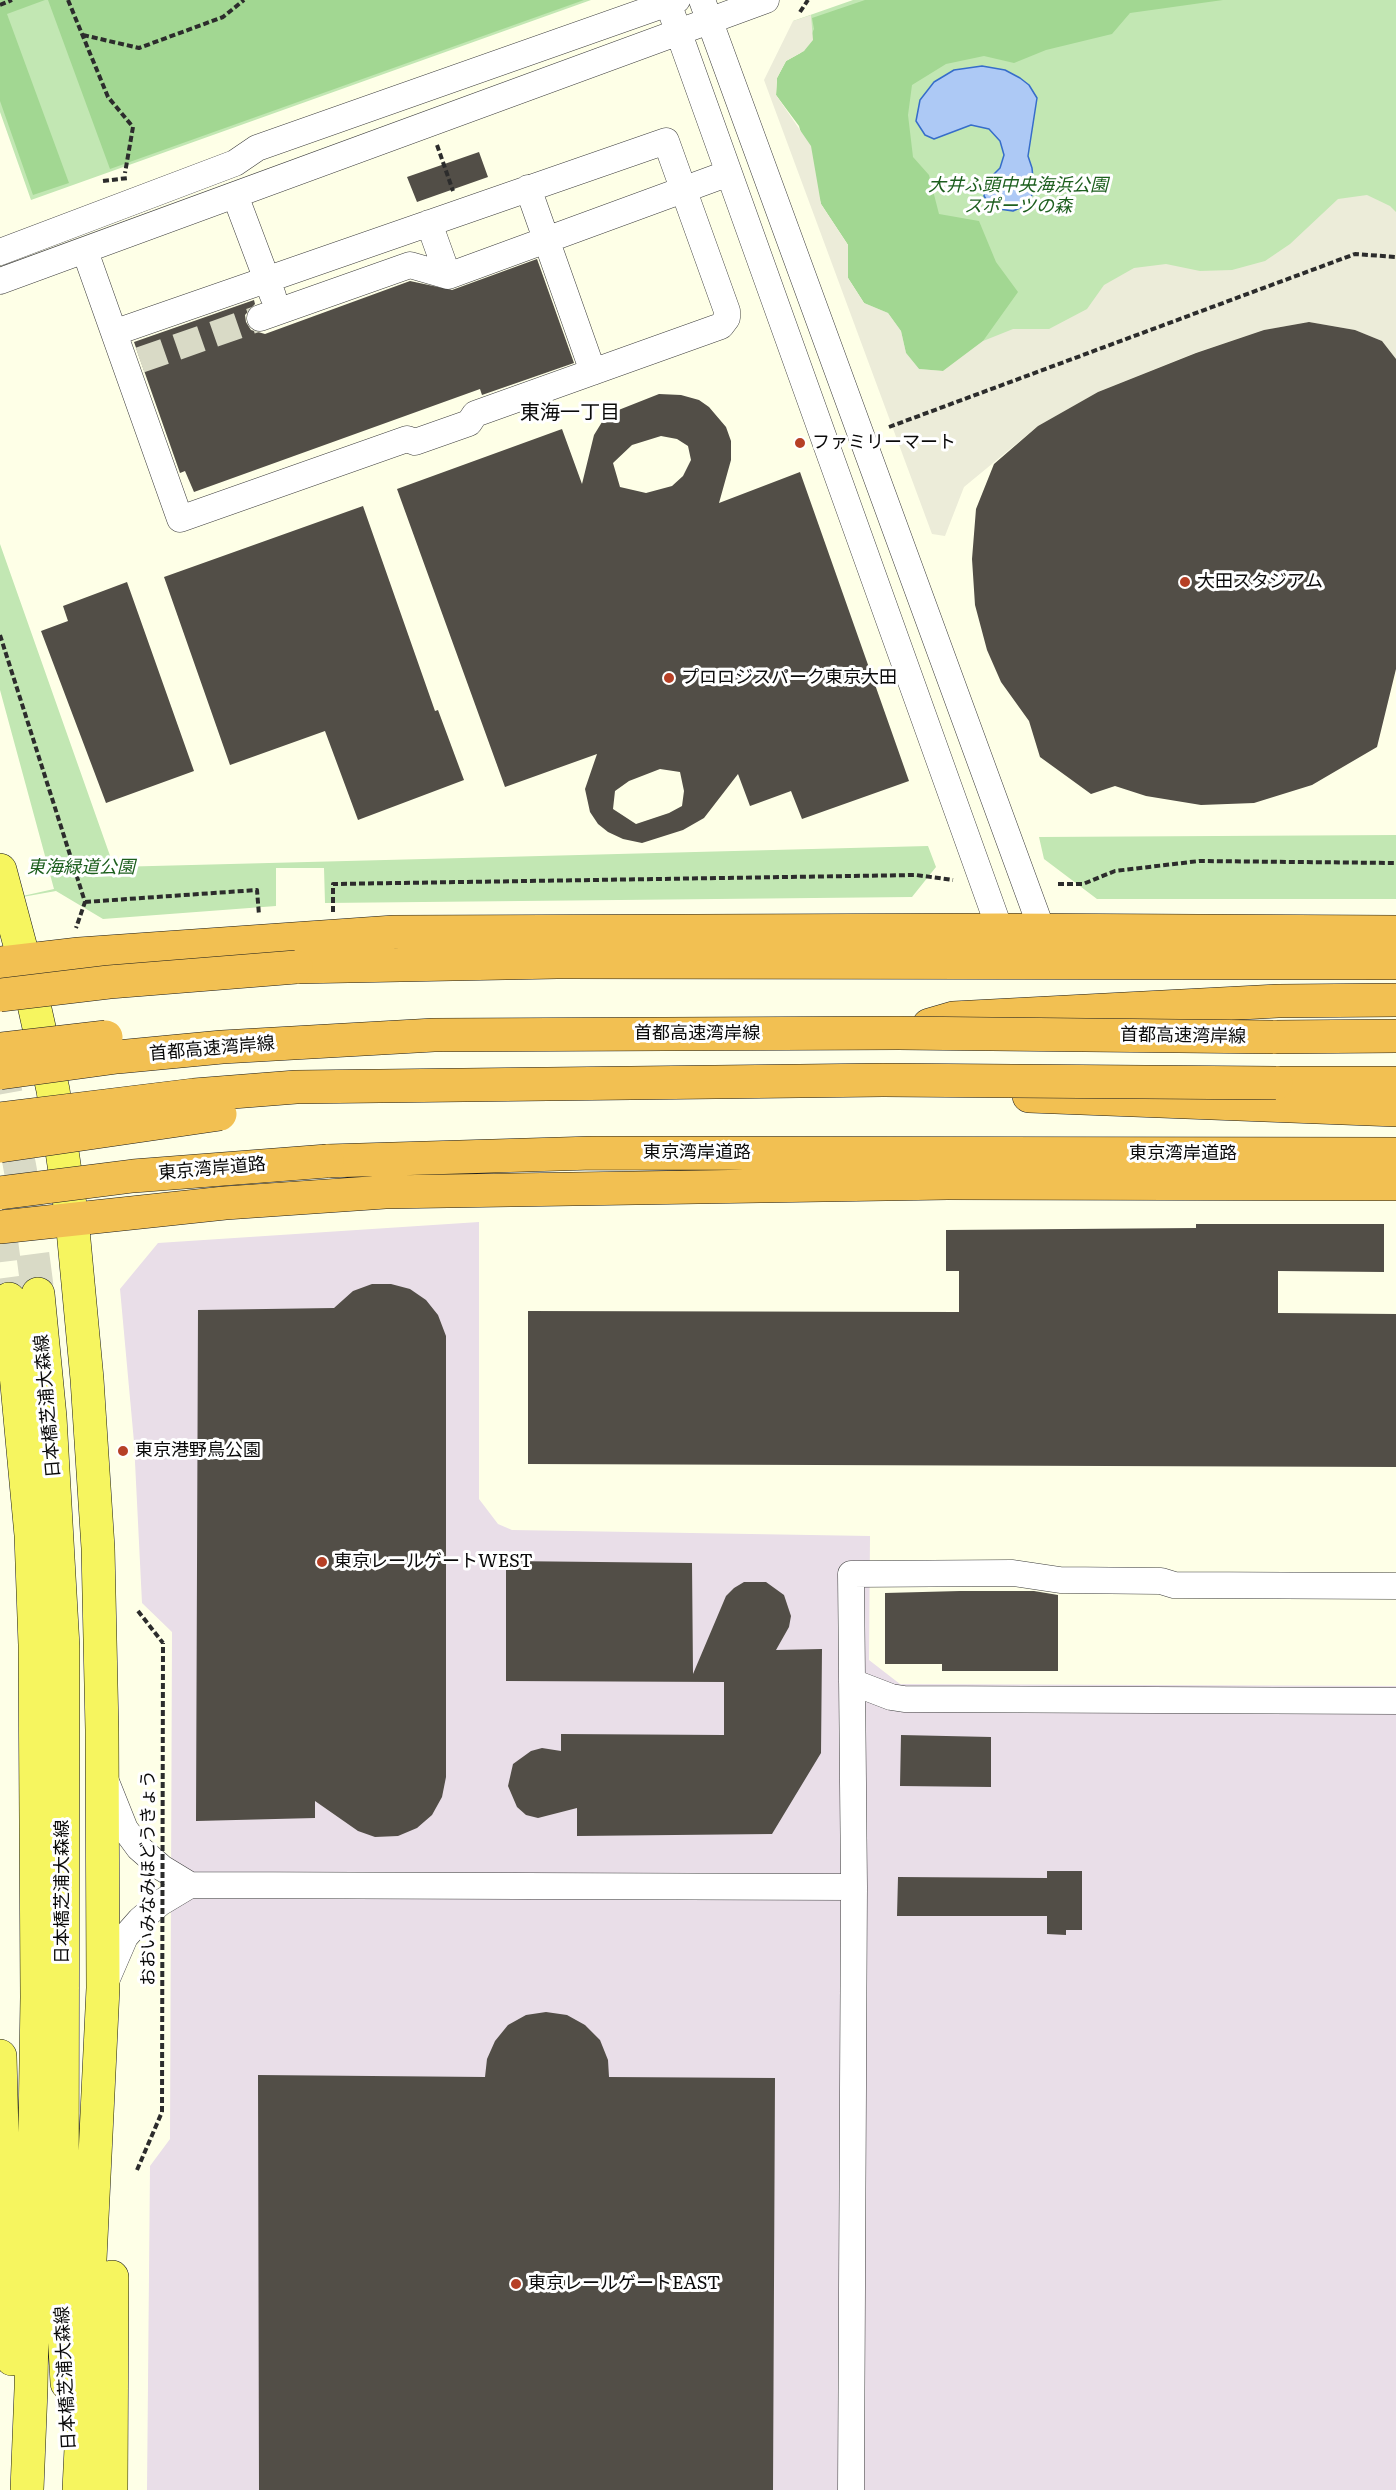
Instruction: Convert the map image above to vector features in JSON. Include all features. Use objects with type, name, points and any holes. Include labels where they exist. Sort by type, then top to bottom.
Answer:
[{"type":"highway","points":[[12,962],[233,942],[394,932],[1042,930],[1396,932]]},
{"type":"highway","points":[[0,995],[109,982],[296,968],[557,962],[1396,963]]},
{"type":"highway","points":[[898,1033],[952,1018],[1278,1001],[1396,1000]]},
{"type":"highway","points":[[0,1049],[116,1036],[211,1032],[434,1035]]},
{"type":"highway","name":"首都高速湾岸線","points":[[0,1073],[117,1057],[222,1047],[434,1035],[898,1033],[1396,1036]]},
{"type":"highway","points":[[0,1119],[194,1095],[296,1087],[883,1080],[1273,1094],[1396,1110]]},
{"type":"highway","points":[[1273,1094],[1396,1083]]},
{"type":"highway","points":[[0,1146],[435,1084]]},
{"type":"highway","name":"東京湾岸道路","points":[[0,1193],[133,1176],[285,1163],[593,1153],[1396,1154]]},
{"type":"highway","points":[[0,1227],[225,1203],[385,1192],[960,1183],[1396,1184]]},
{"type":"main road","points":[[0,870],[12,962],[53,1090],[72,1219],[87,1379],[98,1548],[103,1988],[112,2147],[111,2490]]},
{"type":"main road","name":"日本橋芝浦大森線","points":[[27,2490],[31,2389],[37,1997],[35,1645],[24,1296],[51,1428],[63,1647],[62,2295],[72,2490]]},
{"type":"main road","points":[[79,2490],[103,1988]]},
{"type":"main road","points":[[0,2056],[5,2254],[21,2490]]},
{"type":"street","points":[[0,281],[678,32],[706,10],[766,0]]},
{"type":"street","points":[[0,234],[234,151],[257,148],[670,1],[678,32],[1000,930]]},
{"type":"street","points":[[706,10],[1042,930]]},
{"type":"street","points":[[85,251],[116,332],[133,362],[180,519],[407,439],[415,442],[469,423],[475,414],[725,322],[727,311],[666,141],[116,332]]},
{"type":"street","points":[[0,252],[235,164],[257,148]]},
{"type":"street","points":[[235,195],[267,280],[269,314],[410,265],[448,276],[729,173]]},
{"type":"street","points":[[528,188],[593,372]]},
{"type":"street","points":[[429,223],[448,276]]},
{"type":"street","points":[[313,264],[324,295]]},
{"type":"street","points":[[851,2490],[854,1887],[851,1574],[1013,1573],[1060,1580],[1161,1581],[1174,1585],[1396,1586]]},
{"type":"street","points":[[852,1682],[891,1697],[904,1699],[1396,1701]]},
{"type":"street","points":[[102,1769],[125,1829],[139,1848],[162,1868],[190,1885],[854,1887]]},
{"type":"street","points":[[103,1988],[125,1937],[160,1903],[190,1885]]},
{"type":"path","points":[[0,5],[12,0]]},
{"type":"path","points":[[68,0],[108,97],[133,127],[125,173]]},
{"type":"path","points":[[83,35],[139,48],[223,17],[244,0]]},
{"type":"path","points":[[800,12],[808,0]]},
{"type":"path","points":[[889,427],[1355,254],[1396,257]]},
{"type":"path","points":[[0,635],[85,902],[76,928]]},
{"type":"path","points":[[1058,884],[1083,884],[1115,871],[1199,861],[1396,863]]},
{"type":"path","points":[[333,913],[333,884],[916,875],[952,880]]},
{"type":"path","points":[[85,902],[257,890],[259,916]]},
{"type":"path","name":"おおいみなみほどうきょう","points":[[137,2170],[162,2112],[163,1643],[138,1611]]},
{"type":"shaded area","points":[[811,15],[813,40],[804,51],[786,61],[777,78],[776,95],[811,146],[821,204],[848,245],[848,278],[864,303],[888,313],[901,331],[906,353],[919,369],[943,371],[983,341],[1013,329],[1049,329],[1087,309],[1104,285],[1134,268],[1166,264],[1200,271],[1232,270],[1265,261],[1290,244],[1338,199],[1367,195],[1390,206],[1396,212],[1396,359],[1382,341],[1355,330],[1309,322],[1264,330],[1195,353],[1098,392],[1038,426],[964,487],[945,536],[932,534],[764,80],[793,21]]},
{"type":"shaded area","points":[[479,1222],[479,1499],[498,1524],[512,1530],[870,1536],[869,1660],[900,1684],[1396,1686],[1396,2490],[147,2490],[150,2166],[170,2139],[172,1632],[142,1603],[134,1442],[120,1289],[158,1243]]},
{"type":"green space","points":[[0,0],[591,0],[31,200],[0,112]]},
{"type":"green space","points":[[0,0],[45,0],[7,14],[69,183],[33,195],[0,101]]},
{"type":"green space","points":[[48,0],[584,0],[110,169]]},
{"type":"green space","name":"大井ふ頭中央海浜公園 スポーツの森","points":[[853,0],[1396,0],[1396,318],[1349,283],[901,447],[793,21]]},
{"type":"green space","points":[[865,0],[1223,0],[1130,13],[1112,34],[1046,50],[1014,63],[984,56],[946,64],[912,85],[908,115],[913,157],[929,175],[939,214],[979,221],[996,262],[1018,292],[983,341],[943,371],[919,369],[906,353],[901,331],[888,313],[864,303],[848,278],[848,245],[821,204],[799,126],[776,95],[777,78],[786,61],[804,51],[814,29],[812,18]]},
{"type":"green space","name":"東海緑道公園","points":[[0,544],[114,867],[928,846],[936,867],[912,897],[325,903],[324,868],[276,868],[276,906],[103,919],[56,891],[0,901],[54,889],[0,690]]},
{"type":"green space","points":[[1396,835],[1396,899],[1097,899],[1044,859],[1039,837]]},
{"type":"water","points":[[982,66],[1005,70],[1020,78],[1029,85],[1037,98],[1028,156],[1034,188],[1029,204],[1013,211],[992,208],[984,196],[987,181],[1000,168],[1004,155],[1000,141],[989,129],[971,125],[934,139],[925,135],[916,121],[920,100],[934,82],[954,70]]},
{"type":"building","points":[[479,152],[488,177],[417,202],[407,177]]},
{"type":"building","points":[[537,259],[574,363],[482,395],[480,389],[194,492],[185,471],[180,473],[134,342],[254,300],[255,304],[245,315],[246,322],[251,330],[265,334],[410,281],[452,290]]},
{"type":"building","name":"大田スタジアム","points":[[1309,322],[1355,330],[1382,341],[1396,359],[1396,669],[1377,747],[1312,785],[1254,803],[1201,805],[1146,796],[1115,786],[1091,794],[1040,757],[1029,721],[1001,682],[987,650],[975,605],[972,559],[976,509],[994,464],[1038,426],[1098,392],[1196,353],[1264,330]]},
{"type":"building","name":"プロロジスパーク東京大田","points":[[659,394],[681,395],[699,400],[709,407],[726,427],[731,441],[731,460],[719,503],[800,472],[909,781],[802,819],[791,791],[750,806],[738,774],[704,818],[683,830],[642,843],[623,839],[608,832],[598,824],[590,812],[585,789],[597,754],[505,787],[397,489],[562,429],[582,484],[594,435],[602,422],[616,411]],"holes":[[[661,436],[677,439],[688,446],[691,460],[683,476],[672,486],[646,493],[620,487],[613,463],[632,445]],[[660,769],[680,772],[684,791],[682,806],[636,824],[613,809],[615,791],[629,781]]]},
{"type":"building","points":[[363,506],[435,711],[438,710],[464,780],[358,820],[325,731],[230,765],[164,577]]},
{"type":"building","points":[[127,582],[194,771],[106,803],[41,631],[68,621],[63,606]]},
{"type":"building","points":[[1196,1224],[1384,1224],[1384,1272],[1278,1271],[1278,1313],[1396,1314],[1396,1467],[528,1464],[528,1311],[959,1312],[959,1271],[946,1271],[946,1230],[1196,1228]]},
{"type":"building","name":"東京レールゲートWEST","points":[[372,1284],[391,1284],[410,1289],[426,1300],[438,1315],[446,1336],[446,1777],[442,1797],[432,1815],[417,1828],[398,1836],[375,1837],[358,1831],[315,1801],[315,1818],[196,1821],[198,1310],[334,1308],[353,1291]]},
{"type":"building","points":[[506,1561],[692,1563],[693,1674],[726,1596],[734,1588],[744,1582],[766,1582],[784,1595],[791,1616],[789,1627],[776,1650],[822,1649],[821,1753],[772,1834],[577,1836],[577,1808],[538,1818],[526,1815],[517,1807],[508,1786],[513,1764],[531,1751],[542,1748],[561,1751],[561,1734],[724,1735],[724,1682],[506,1681]]},
{"type":"building","points":[[1034,1591],[1058,1595],[1058,1671],[942,1671],[942,1664],[885,1664],[885,1593]]},
{"type":"building","points":[[901,1735],[991,1737],[991,1787],[900,1786]]},
{"type":"building","points":[[1047,1871],[1082,1871],[1082,1930],[1066,1930],[1066,1935],[1047,1934],[1047,1916],[897,1916],[898,1877],[1047,1878]]},
{"type":"building","name":"東京レールゲートEAST","points":[[546,2012],[567,2015],[585,2025],[600,2040],[608,2060],[609,2077],[775,2078],[773,2490],[259,2490],[258,2075],[485,2077],[487,2059],[495,2041],[508,2025],[526,2015]]},
{"type":"tunnel","points":[[140,360],[260,318]]},
{"type":"tunnel","points":[[0,1061],[25,1195],[38,1294]]},
{"type":"tunnel","points":[[0,1229],[9,1299]]},
{"type":"place","name":"ファミリーマート","points":[[800,443]]},
{"type":"place","name":"大田スタジアム","points":[[1185,582]]},
{"type":"place","name":"プロロジスパーク東京大田","points":[[669,678]]},
{"type":"place","name":"東京港野鳥公園","points":[[123,1451]]},
{"type":"place","name":"東京レールゲートWEST","points":[[322,1562]]},
{"type":"place","name":"東京レールゲートEAST","points":[[516,2284]]},
{"type":"district","name":"東海一丁目","points":[[570,413]]}]
